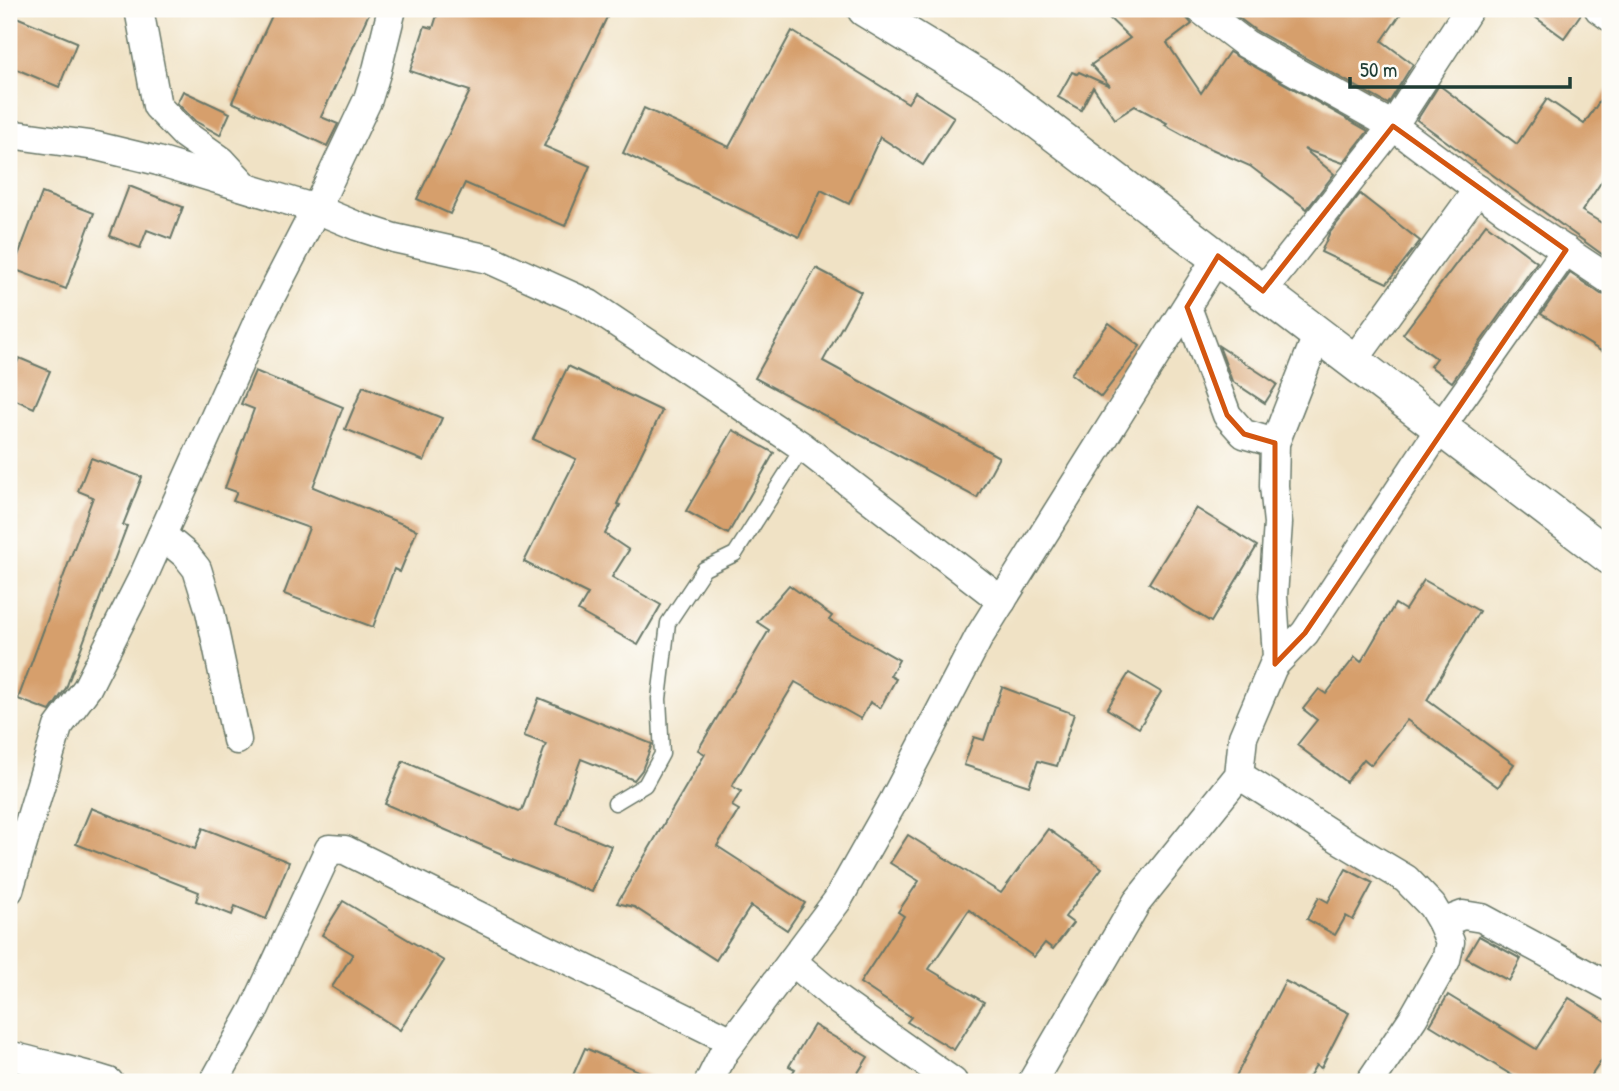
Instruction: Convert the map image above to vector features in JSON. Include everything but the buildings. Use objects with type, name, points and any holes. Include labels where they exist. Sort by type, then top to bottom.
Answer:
[{"type":"street","points":[[139,9],[157,106],[184,134],[222,161],[248,189]]},
{"type":"street","points":[[9,890],[58,727],[87,688],[162,535],[258,321],[316,209],[368,99],[392,9]]},
{"type":"street","points":[[865,9],[992,86],[1610,557]]},
{"type":"street","points":[[1200,9],[1247,44],[1393,126],[1478,189],[1610,280]]},
{"type":"street","points":[[1264,291],[1393,126],[1469,9]]},
{"type":"street","points":[[1599,9],[1610,17]]},
{"type":"street","points":[[9,134],[96,146],[158,161],[316,209],[394,238],[489,259],[589,304],[803,447],[1002,601]]},
{"type":"street","points":[[1354,360],[1478,189]]},
{"type":"street","points":[[1275,664],[1305,633],[1441,427],[1566,250]]},
{"type":"street","points":[[709,1082],[733,1041],[837,901],[893,803],[979,638],[1218,256]]},
{"type":"street","points":[[1187,307],[1227,415],[1244,434],[1275,443]]},
{"type":"street","points":[[1032,1082],[1137,902],[1240,775],[1242,737],[1277,657],[1273,596],[1278,523],[1274,486],[1275,443],[1318,333]]},
{"type":"street","points":[[162,535],[186,555],[197,569],[210,611],[237,740]]},
{"type":"street","points":[[1240,775],[1406,879],[1432,906],[1443,923],[1450,942],[1446,960],[1413,1018],[1370,1082]]},
{"type":"street","points":[[214,1082],[255,1009],[329,849],[345,850],[733,1041]]},
{"type":"street","points":[[1443,923],[1463,915],[1482,918],[1610,987]]},
{"type":"street","points":[[792,961],[839,1001],[953,1082]]},
{"type":"street","points":[[9,1055],[109,1082]]},
{"type":"lane","points":[[615,803],[645,785],[662,754],[659,699],[668,623],[705,569],[735,554],[803,447]]},
{"type":"highlighted area","points":[[1393,126],[1566,250],[1305,633],[1275,664],[1275,443],[1244,434],[1227,415],[1187,307],[1218,256],[1263,291]]}]
